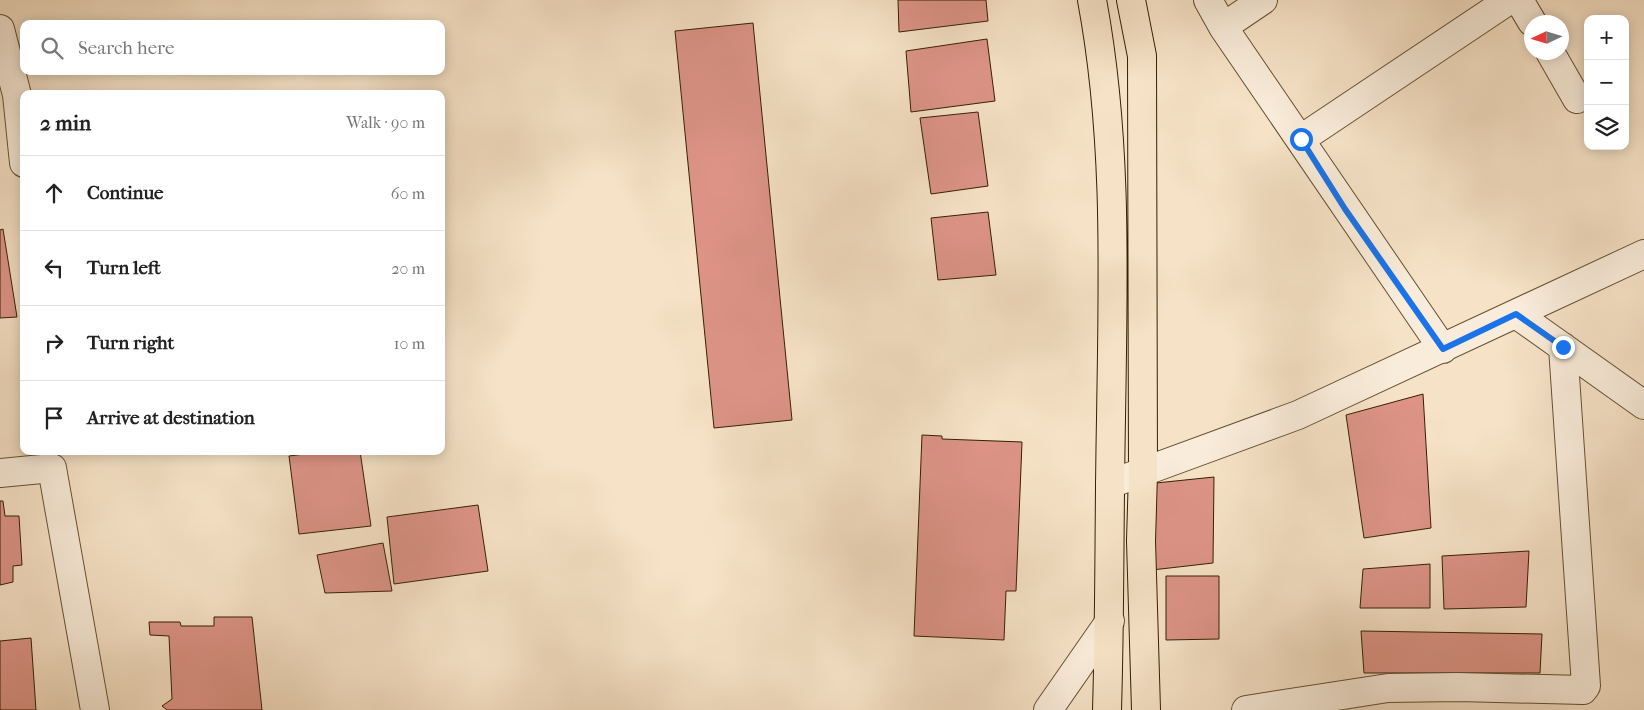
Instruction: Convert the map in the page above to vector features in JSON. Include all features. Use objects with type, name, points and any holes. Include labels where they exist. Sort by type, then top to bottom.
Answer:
[{"type":"highway","points":[[1092,0],[1103,58],[1112,158],[1114,247],[1110,621],[1107,710]]},
{"type":"highway","points":[[1131,0],[1142,56],[1144,473],[1141,541],[1146,710]]},
{"type":"street","points":[[1208,0],[1223,27],[1301,139],[1345,209],[1443,349]]},
{"type":"street","points":[[1223,27],[1263,0]]},
{"type":"street","points":[[1301,139],[1509,0]]},
{"type":"street","points":[[1519,0],[1528,15]]},
{"type":"street","points":[[0,29],[18,95],[20,118]]},
{"type":"street","points":[[1555,60],[1577,99]]},
{"type":"street","points":[[1110,484],[1298,415],[1644,254]]},
{"type":"street","points":[[1516,314],[1644,405]]},
{"type":"street","points":[[1246,710],[1388,688],[1458,687],[1583,690],[1586,686],[1563,347]]},
{"type":"street","points":[[0,473],[51,460],[95,710]]},
{"type":"street","points":[[1048,710],[1110,621]]},
{"type":"building","points":[[898,0],[986,0],[988,21],[899,32]]},
{"type":"building","points":[[753,23],[792,420],[714,428],[675,31]]},
{"type":"building","points":[[987,39],[995,101],[911,112],[906,51]]},
{"type":"building","points":[[978,112],[988,186],[931,194],[920,118]]},
{"type":"building","points":[[988,212],[996,275],[938,280],[931,218]]},
{"type":"building","points":[[3,229],[17,317],[0,318],[0,230]]},
{"type":"building","points":[[1423,394],[1431,528],[1364,538],[1346,415]]},
{"type":"building","points":[[922,435],[942,436],[942,439],[1022,442],[1016,591],[1006,591],[1004,640],[914,636]]},
{"type":"building","points":[[361,455],[371,526],[299,534],[289,456]]},
{"type":"building","points":[[1214,477],[1213,563],[1152,570],[1156,483]]},
{"type":"building","points":[[0,501],[3,501],[5,516],[19,516],[22,565],[13,566],[13,582],[0,585]]},
{"type":"building","points":[[478,505],[488,571],[394,584],[387,517]]},
{"type":"building","points":[[383,543],[392,591],[325,593],[317,555]]},
{"type":"building","points":[[1529,551],[1526,607],[1444,609],[1442,556]]},
{"type":"building","points":[[1430,564],[1430,608],[1360,608],[1363,569]]},
{"type":"building","points":[[1166,576],[1219,576],[1219,639],[1166,640]]},
{"type":"building","points":[[214,617],[252,617],[262,710],[167,710],[162,706],[172,699],[169,636],[150,635],[149,622],[180,622],[181,626],[214,626]]},
{"type":"building","points":[[1361,631],[1542,634],[1540,673],[1364,673]]},
{"type":"building","points":[[31,638],[36,710],[0,710],[0,641]]},
{"type":"route","points":[[1301,139],[1345,209],[1443,349],[1516,314],[1563,347]]}]
